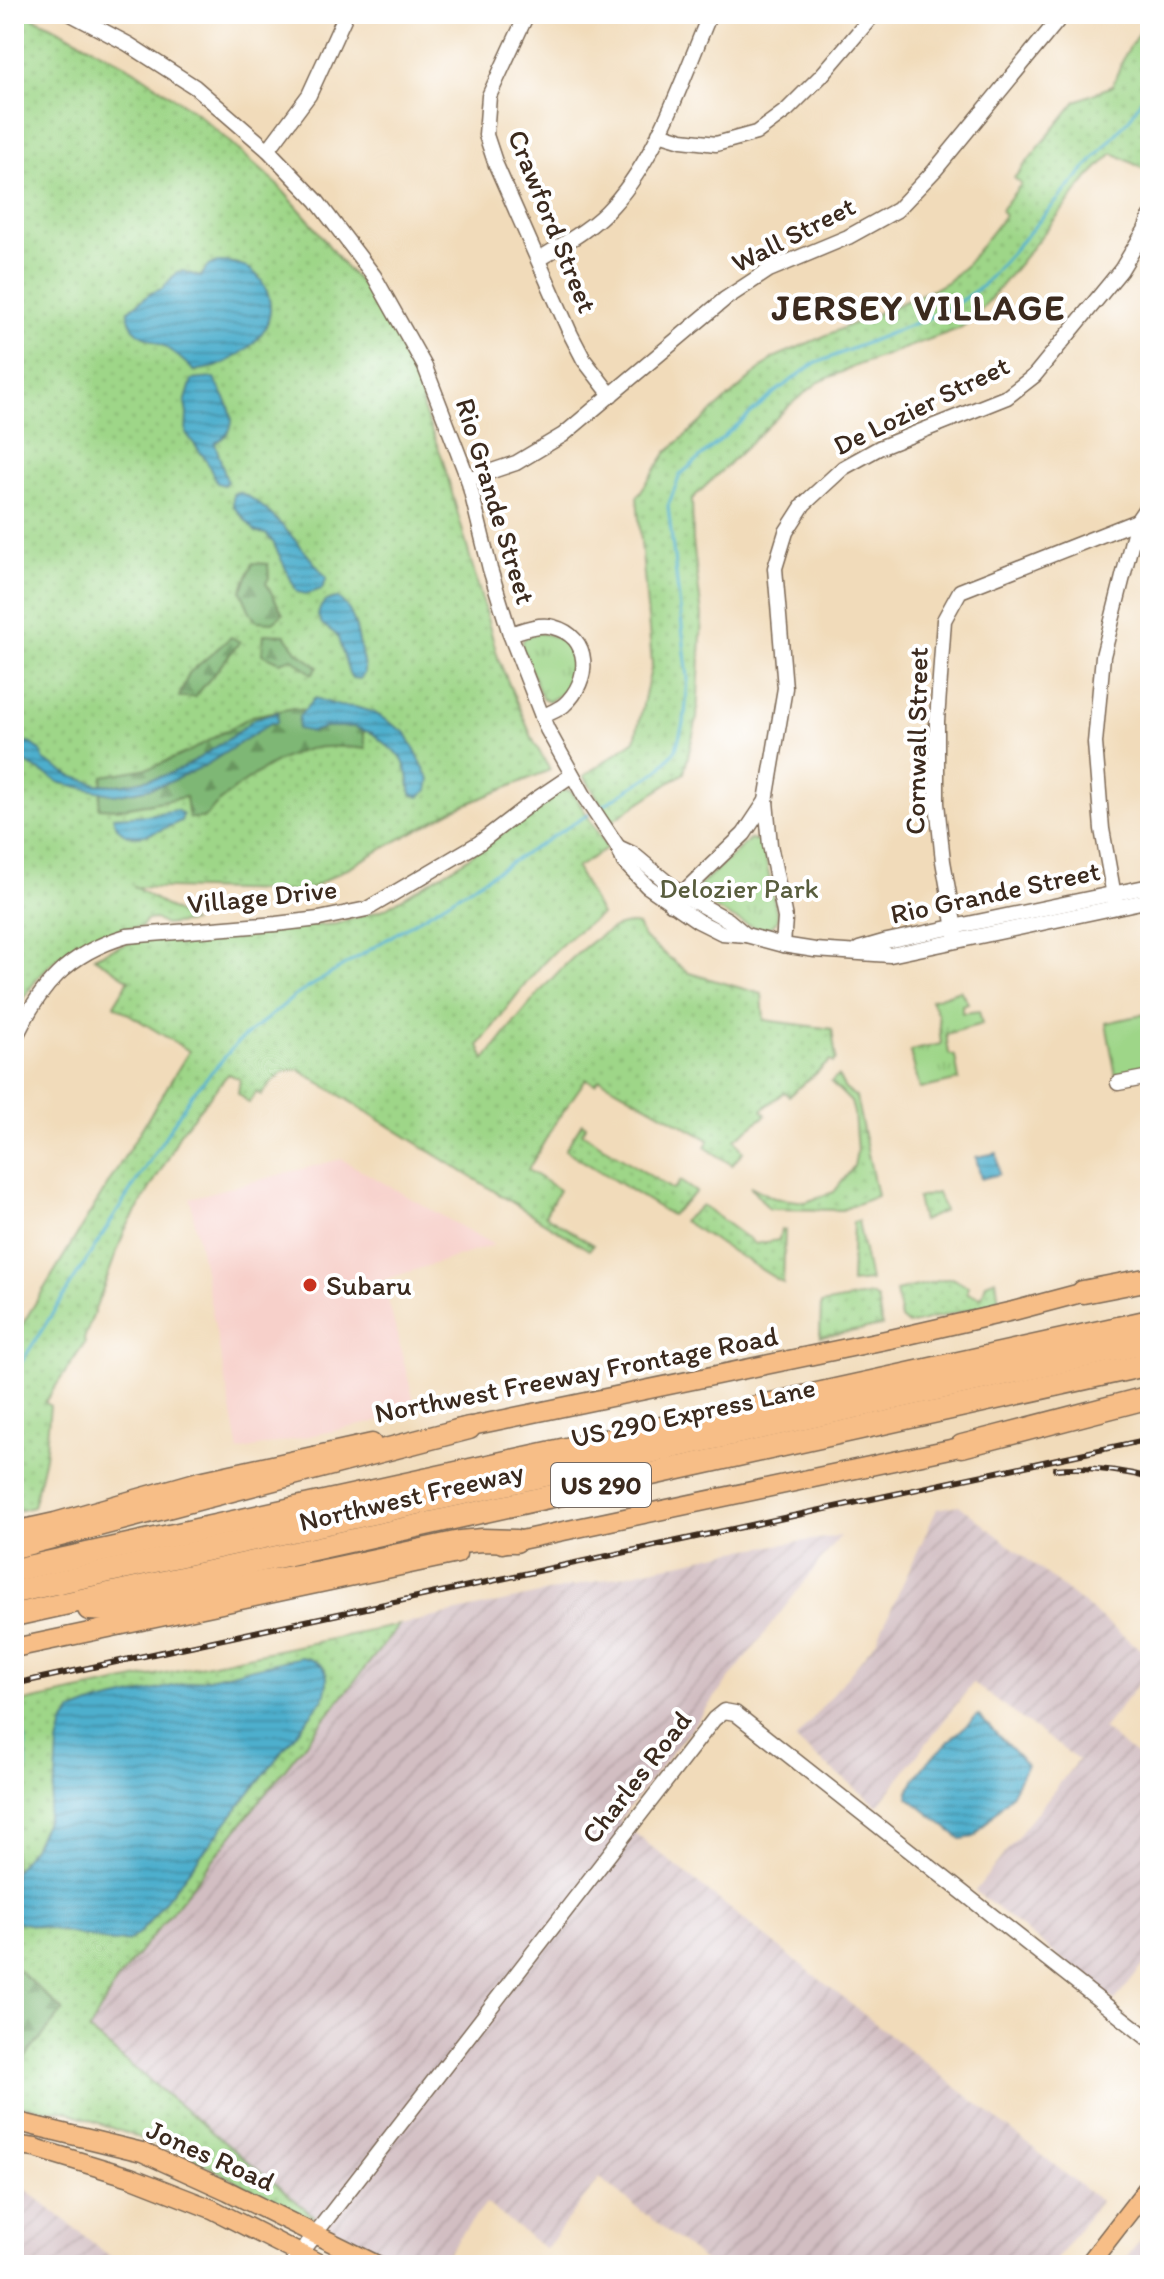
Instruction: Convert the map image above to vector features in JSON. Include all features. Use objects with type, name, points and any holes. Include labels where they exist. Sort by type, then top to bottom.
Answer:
[{"type":"highway","points":[[1083,1292],[1150,1277]]},
{"type":"highway","name":"Northwest Freeway","points":[[17,1592],[1150,1321]]},
{"type":"highway","name":"US 290 Express Lane","points":[[17,1592],[1150,1342]]},
{"type":"highway","name":"Northwest Freeway","points":[[17,1592],[52,1607],[1150,1364]]},
{"type":"highway","points":[[962,1446],[1150,1397]]},
{"type":"highway","points":[[14,1547],[469,1428]]},
{"type":"highway","points":[[52,1607],[108,1610],[319,1572],[460,1542],[516,1541]]},
{"type":"main road","name":"Northwest Freeway Frontage Road","points":[[14,1531],[199,1481],[423,1432],[469,1428],[909,1334],[1083,1292]]},
{"type":"main road","points":[[14,1648],[1150,1406]]},
{"type":"main road","name":"Jones Road","points":[[14,2121],[142,2152],[377,2265]]},
{"type":"main road","name":"Jones Road","points":[[14,2145],[35,2148],[144,2183],[212,2209],[295,2260],[322,2265]]},
{"type":"main road","points":[[1088,2265],[1150,2185]]},
{"type":"street","name":"Rio Grande Street","points":[[71,14],[128,44],[195,87],[268,150],[317,201],[374,276],[425,367],[468,479],[510,634],[542,717],[586,799],[618,847],[633,854],[676,899],[728,920],[746,935],[783,945],[851,952],[887,941],[956,934],[1115,900],[1150,886]]},
{"type":"street","points":[[268,150],[309,95],[346,14]]},
{"type":"street","name":"Crawford Street","points":[[527,14],[489,96],[486,135],[496,165],[571,335],[584,360],[611,395]]},
{"type":"street","points":[[539,259],[584,231],[612,207],[636,176],[659,133],[710,14]]},
{"type":"street","points":[[659,133],[682,140],[716,144],[756,133],[795,101],[874,14]]},
{"type":"street","name":"Wall Street","points":[[468,479],[516,463],[563,435],[736,292],[769,270],[848,237],[897,210],[935,170],[1063,14]]},
{"type":"street","name":"De Lozier Street","points":[[783,945],[785,918],[770,845],[766,801],[785,688],[775,568],[786,532],[804,504],[843,468],[879,448],[1007,397],[1034,376],[1121,270],[1150,217]]},
{"type":"street","points":[[1115,900],[1102,829],[1095,743],[1103,656],[1137,521],[1150,502]]},
{"type":"street","name":"Cornwall Street","points":[[956,934],[937,803],[937,721],[944,620],[960,591],[1137,521]]},
{"type":"street","points":[[510,634],[550,625],[568,633],[580,646],[585,669],[577,689],[563,706],[542,717]]},
{"type":"street","name":"Village Drive","points":[[14,1041],[30,1009],[51,980],[72,960],[96,946],[127,936],[276,924],[367,909],[479,843],[572,775]]},
{"type":"street","name":"De Lozier Street","points":[[676,899],[744,834],[766,801]]},
{"type":"street","name":"Rio Grande Street","points":[[1115,900],[1150,900]]},
{"type":"street","points":[[1118,1083],[1150,1077]]},
{"type":"street","name":"Charles Road","points":[[295,2260],[714,1719],[724,1711],[735,1713],[1150,2040]]},
{"type":"shaded area","points":[[341,1159],[494,1245],[383,1280],[417,1413],[239,1451],[190,1198]]},
{"type":"shaded area","points":[[959,1505],[1150,1657],[1150,1669],[1103,1729],[1150,1767],[1150,1957],[1115,2001],[975,1891],[1078,1760],[973,1683],[878,1806],[795,1740],[877,1640],[937,1509]]},
{"type":"shaded area","points":[[840,1536],[619,1821],[1100,2201],[1052,2265],[709,2265],[600,2178],[545,2249],[486,2203],[438,2265],[405,2265],[314,2216],[89,2031],[116,1982],[399,1625],[728,1552]]},
{"type":"shaded area","points":[[14,2180],[121,2265],[14,2265]]},
{"type":"shaded area","points":[[1150,2227],[1150,2265],[1121,2265]]},
{"type":"green space","points":[[14,14],[25,14],[52,26],[133,69],[198,114],[276,183],[345,267],[386,309],[420,382],[423,409],[442,457],[499,661],[534,742],[550,770],[455,809],[304,892],[135,887],[192,922],[165,925],[155,919],[146,920],[142,927],[99,935],[82,942],[51,963],[14,1014]]},
{"type":"green space","points":[[1150,14],[1150,172],[1113,153],[1089,177],[974,319],[958,329],[819,382],[792,403],[692,499],[693,541],[702,616],[697,718],[684,773],[612,821],[584,776],[635,740],[652,664],[637,497],[667,452],[773,358],[934,289],[965,266],[1005,215],[1001,210],[1021,184],[1014,178],[1076,101],[1112,86],[1125,55]]},
{"type":"green space","points":[[253,563],[268,564],[269,578],[266,583],[283,614],[273,622],[256,621],[241,591]]},
{"type":"green space","points":[[537,633],[562,642],[570,650],[574,661],[570,683],[549,701],[542,698],[521,645],[527,636]]},
{"type":"green space","points":[[264,634],[285,635],[298,652],[318,667],[312,674],[292,658],[280,662],[262,654]]},
{"type":"green space","points":[[231,637],[240,642],[195,697],[179,697],[189,673]]},
{"type":"green space","points":[[294,708],[362,723],[366,749],[323,747],[295,753],[252,777],[204,818],[189,818],[186,797],[117,809],[99,808],[103,776],[153,767],[188,752],[252,716]]},
{"type":"green space","points":[[568,790],[574,794],[607,848],[576,868],[601,915],[564,942],[520,991],[479,1045],[485,1060],[533,1000],[577,954],[599,936],[620,926],[638,925],[644,938],[689,973],[762,994],[764,1020],[832,1029],[836,1060],[833,1063],[830,1061],[789,1096],[784,1092],[762,1110],[766,1115],[735,1139],[743,1152],[732,1165],[705,1147],[709,1140],[600,1079],[595,1084],[586,1079],[555,1123],[528,1170],[559,1190],[545,1215],[593,1245],[589,1250],[301,1071],[283,1073],[261,1095],[256,1092],[249,1103],[238,1093],[240,1079],[228,1074],[180,1133],[125,1230],[85,1343],[45,1402],[50,1406],[45,1457],[33,1507],[14,1512],[14,1338],[189,1051],[114,1005],[129,980],[94,957],[119,946],[149,939],[167,939],[178,945],[189,942],[190,936],[336,924],[384,909],[462,862],[561,791]]},
{"type":"green space","name":"Delozier Park","points":[[750,839],[760,841],[763,846],[777,915],[773,926],[768,928],[742,922],[699,899],[698,887]]},
{"type":"green space","points":[[960,990],[968,1003],[962,1005],[962,1013],[979,1011],[982,1024],[946,1034],[949,1054],[955,1056],[959,1080],[920,1089],[910,1051],[941,1044],[938,1015],[931,1000]]},
{"type":"green space","points":[[1150,1013],[1150,1068],[1116,1076],[1106,1023]]},
{"type":"green space","points":[[838,1076],[845,1089],[856,1097],[877,1196],[842,1210],[769,1209],[750,1186],[774,1198],[806,1202],[834,1192],[854,1166],[857,1151],[854,1113],[851,1102],[831,1082]]},
{"type":"green space","points":[[582,1123],[586,1126],[582,1133],[673,1190],[680,1181],[696,1192],[671,1215],[565,1150]]},
{"type":"green space","points":[[937,1193],[944,1211],[922,1221],[917,1198]]},
{"type":"green space","points":[[702,1205],[755,1244],[779,1240],[781,1229],[785,1230],[783,1283],[683,1221]]},
{"type":"green space","points":[[858,1221],[870,1281],[851,1283],[853,1222]]},
{"type":"green space","points":[[951,1278],[968,1286],[967,1293],[982,1297],[986,1283],[996,1279],[999,1302],[908,1325],[901,1319],[896,1291]]},
{"type":"green space","points":[[871,1295],[877,1299],[882,1326],[820,1337],[821,1304]]},
{"type":"green space","points":[[399,1625],[116,1982],[89,2031],[314,2216],[306,2219],[191,2157],[69,2112],[14,2105],[14,2071],[62,2011],[14,1966],[14,1704]]},
{"type":"green space","points":[[14,1966],[63,2011],[14,2071]]},
{"type":"water","points":[[217,262],[238,264],[255,273],[264,285],[270,312],[261,334],[242,352],[218,366],[194,371],[168,349],[137,331],[128,311],[151,293],[162,289],[177,272],[200,277],[208,266]]},
{"type":"water","points":[[214,378],[232,417],[229,431],[215,443],[227,481],[224,485],[217,483],[206,460],[186,433],[185,403],[192,380]]},
{"type":"water","points":[[238,492],[261,505],[298,543],[327,578],[322,589],[306,594],[297,592],[273,542],[266,534],[256,532],[233,506],[233,494]]},
{"type":"water","points":[[338,598],[350,611],[356,629],[364,666],[360,679],[352,678],[337,635],[322,624],[318,616],[324,603]]},
{"type":"water","points":[[315,698],[373,712],[406,733],[430,780],[428,790],[419,797],[411,794],[402,758],[372,733],[354,727],[326,727],[311,732],[298,729],[299,716]]},
{"type":"water","points":[[278,712],[277,723],[271,723],[206,765],[170,782],[115,795],[61,783],[24,762],[19,752],[24,742],[32,744],[40,750],[44,760],[71,776],[97,784],[119,785],[160,777],[183,768],[254,719]]},
{"type":"water","points":[[176,810],[183,814],[181,821],[143,836],[125,834],[113,817],[146,815]]},
{"type":"water","points":[[997,1153],[999,1174],[981,1179],[976,1157]]},
{"type":"water","points":[[301,1657],[317,1662],[326,1670],[323,1699],[141,1932],[128,1941],[112,1942],[14,1921],[14,1872],[33,1848],[46,1821],[56,1778],[58,1744],[63,1724],[72,1712],[90,1705]]},
{"type":"water","points":[[978,1715],[1027,1765],[1011,1795],[974,1837],[961,1839],[908,1797],[910,1787],[925,1765]]},
{"type":"waterway","points":[[599,808],[658,771],[676,749],[685,716],[688,678],[668,506],[680,475],[774,393],[812,365],[947,310],[982,286],[1130,118],[1150,85]]},
{"type":"waterway","points":[[14,1374],[192,1094],[238,1042],[295,996],[589,814]]},
{"type":"waterway","points":[[14,1675],[26,1768],[21,1804],[14,1818]]},
{"type":"railway","points":[[14,1684],[1150,1439]]},
{"type":"railway","points":[[1055,1469],[1103,1469],[1150,1478]]},
{"type":"place","name":"Subaru","points":[[310,1285]]},
{"type":"district","name":"JERSEY VILLAGE","points":[[919,307]]}]
